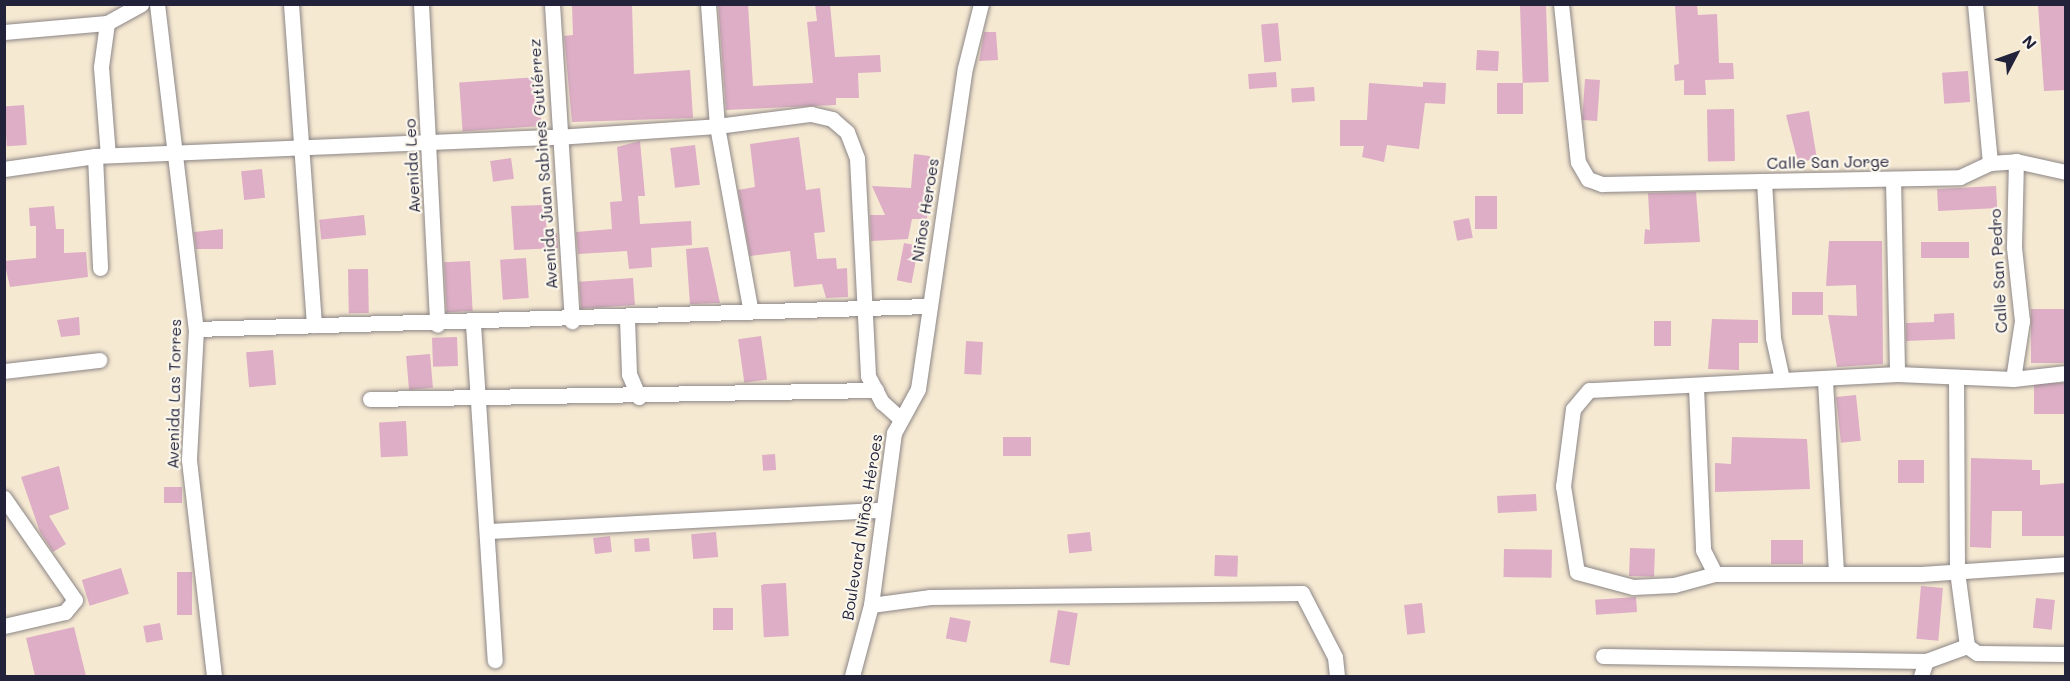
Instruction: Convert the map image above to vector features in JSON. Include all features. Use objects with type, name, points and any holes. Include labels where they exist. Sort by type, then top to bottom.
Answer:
[{"type":"street","points":[[4,32],[107,23],[141,4]]},
{"type":"street","name":"Avenida Las Torres","points":[[157,4],[196,329],[190,482],[214,676]]},
{"type":"street","points":[[291,4],[314,325]]},
{"type":"street","name":"Avenida Leo","points":[[421,4],[430,141],[437,325]]},
{"type":"street","name":"Avenida Juan Sabines Gutiérrez","points":[[552,4],[557,137],[572,321]]},
{"type":"street","points":[[708,4],[717,126],[750,308]]},
{"type":"street","name":"Niños Heroes","points":[[901,419],[918,389],[928,306],[965,68],[981,4]]},
{"type":"street","name":"Calle San Jorge","points":[[1561,4],[1578,162],[1588,178],[1602,184],[1960,177],[1990,163],[2016,161],[2066,172]]},
{"type":"street","points":[[1975,4],[1990,163]]},
{"type":"street","points":[[100,268],[101,67],[107,23]]},
{"type":"street","points":[[4,169],[101,156],[303,150],[430,141],[557,137],[717,126],[811,114],[832,119],[847,132],[856,158],[865,305],[864,350],[876,390],[901,419]]},
{"type":"street","name":"Calle San Pedro","points":[[2013,380],[2022,321],[2014,247],[2016,161]]},
{"type":"street","points":[[1893,179],[1897,374]]},
{"type":"street","points":[[1764,181],[1773,338],[1782,379]]},
{"type":"street","points":[[196,329],[572,321],[627,319],[750,308],[928,306]]},
{"type":"street","points":[[627,319],[629,374],[639,397]]},
{"type":"street","points":[[473,324],[480,400],[495,660]]},
{"type":"street","points":[[4,371],[99,360]]},
{"type":"street","points":[[2066,373],[2013,380],[1897,374],[1824,381],[1782,379],[1696,387],[1589,390],[1573,409],[1563,486],[1577,572],[1633,586],[1674,585],[1715,574],[1836,570],[1957,571],[2066,564]]},
{"type":"street","points":[[1956,378],[1957,571],[1967,646],[1977,653],[2066,654]]},
{"type":"street","points":[[1824,381],[1836,570]]},
{"type":"street","points":[[1696,387],[1702,550],[1715,574]]},
{"type":"street","points":[[370,399],[480,400],[876,390]]},
{"type":"street","name":"Boulevard Niños Héroes","points":[[852,676],[871,605],[894,433],[901,419]]},
{"type":"street","points":[[4,498],[71,590],[74,605],[65,612],[4,626]]},
{"type":"street","points":[[488,531],[882,510]]},
{"type":"street","points":[[871,605],[930,597],[1302,593],[1335,657],[1337,676]]},
{"type":"street","points":[[1604,656],[1926,661],[1967,646]]},
{"type":"street","points":[[1921,676],[1926,661]]},
{"type":"building","points":[[572,4],[632,4],[634,74],[690,70],[693,118],[572,122],[564,36],[573,35]]},
{"type":"building","points":[[718,4],[748,4],[753,86],[813,83],[807,22],[817,21],[815,4],[830,4],[835,57],[880,55],[881,72],[858,73],[859,98],[836,98],[836,105],[726,110]]},
{"type":"building","points":[[2064,4],[2066,90],[2044,91],[2038,5]]},
{"type":"building","points":[[1546,5],[1549,82],[1523,83],[1520,6]]},
{"type":"building","points":[[1697,5],[1698,15],[1717,14],[1719,63],[1733,63],[1734,79],[1705,80],[1706,95],[1684,95],[1684,80],[1675,81],[1674,65],[1679,64],[1675,6]]},
{"type":"building","points":[[1278,23],[1281,61],[1264,62],[1261,24]]},
{"type":"building","points":[[984,32],[996,32],[998,60],[979,61]]},
{"type":"building","points":[[1477,50],[1499,51],[1498,71],[1476,70]]},
{"type":"building","points":[[1968,71],[1970,102],[1944,104],[1942,73]]},
{"type":"building","points":[[1276,72],[1277,87],[1249,89],[1248,74]]},
{"type":"building","points":[[538,77],[541,126],[463,131],[459,83]]},
{"type":"building","points":[[1585,79],[1600,80],[1597,121],[1582,120]]},
{"type":"building","points":[[1423,82],[1446,83],[1445,104],[1425,103],[1419,149],[1387,145],[1384,162],[1362,157],[1364,146],[1340,146],[1340,120],[1367,120],[1369,83],[1423,87]]},
{"type":"building","points":[[1497,83],[1523,83],[1523,114],[1497,114]]},
{"type":"building","points":[[1314,87],[1315,101],[1292,103],[1291,89]]},
{"type":"building","points":[[24,105],[27,145],[7,146],[4,106]]},
{"type":"building","points":[[1707,109],[1734,109],[1735,161],[1708,161]]},
{"type":"building","points":[[1809,111],[1817,159],[1798,162],[1786,115]]},
{"type":"building","points":[[799,137],[806,190],[820,188],[825,232],[814,233],[817,259],[836,258],[837,269],[847,268],[848,297],[826,298],[822,284],[794,287],[790,251],[750,256],[738,190],[755,187],[750,144]]},
{"type":"building","points":[[640,141],[645,196],[638,196],[640,224],[691,221],[692,245],[651,248],[652,267],[629,269],[627,251],[578,254],[576,232],[612,229],[610,202],[622,201],[617,147]]},
{"type":"building","points":[[695,145],[700,185],[675,188],[670,148]]},
{"type":"building","points":[[914,154],[930,156],[927,219],[912,219],[908,239],[871,241],[870,215],[885,215],[872,186],[911,188]]},
{"type":"building","points":[[511,158],[514,179],[493,182],[490,161]]},
{"type":"building","points":[[262,169],[265,198],[244,200],[241,171]]},
{"type":"building","points":[[1996,186],[1997,208],[1938,211],[1937,189]]},
{"type":"building","points":[[1696,192],[1700,242],[1644,244],[1645,229],[1650,230],[1648,193]]},
{"type":"building","points":[[1475,196],[1497,196],[1497,229],[1475,229]]},
{"type":"building","points":[[545,205],[547,234],[557,233],[558,248],[514,250],[511,206]]},
{"type":"building","points":[[54,206],[56,229],[64,229],[64,253],[86,252],[88,277],[10,287],[4,261],[36,258],[36,226],[30,226],[29,208]]},
{"type":"building","points":[[364,215],[366,235],[321,240],[319,220]]},
{"type":"building","points":[[1469,218],[1473,238],[1457,241],[1453,221]]},
{"type":"building","points":[[223,229],[223,249],[196,249],[194,232]]},
{"type":"building","points":[[1829,241],[1882,241],[1883,364],[1837,367],[1828,315],[1857,316],[1856,285],[1826,286]]},
{"type":"building","points":[[1921,242],[1969,242],[1969,258],[1921,258]]},
{"type":"building","points":[[904,243],[919,246],[911,283],[897,280]]},
{"type":"building","points":[[708,247],[720,303],[690,304],[686,249]]},
{"type":"building","points":[[526,258],[529,298],[503,300],[500,260]]},
{"type":"building","points":[[470,261],[473,311],[447,312],[444,262]]},
{"type":"building","points":[[348,269],[368,269],[369,313],[349,313]]},
{"type":"building","points":[[633,278],[635,305],[581,309],[579,282]]},
{"type":"building","points":[[1792,292],[1823,292],[1823,315],[1792,315]]},
{"type":"building","points":[[2031,309],[2066,309],[2066,363],[2031,363]]},
{"type":"building","points":[[1954,313],[1955,339],[1906,341],[1906,323],[1934,322],[1934,314]]},
{"type":"building","points":[[79,317],[80,335],[61,337],[57,320]]},
{"type":"building","points":[[1712,319],[1758,320],[1758,343],[1739,343],[1739,370],[1708,369]]},
{"type":"building","points":[[1654,321],[1671,321],[1671,346],[1654,346]]},
{"type":"building","points":[[761,336],[767,380],[744,383],[738,339]]},
{"type":"building","points":[[457,337],[458,366],[433,367],[432,338]]},
{"type":"building","points":[[966,341],[983,342],[981,375],[964,374]]},
{"type":"building","points":[[273,350],[276,385],[249,387],[246,352]]},
{"type":"building","points":[[430,354],[433,388],[409,390],[406,356]]},
{"type":"building","points":[[2034,383],[2066,383],[2066,414],[2034,414]]},
{"type":"building","points":[[1856,395],[1861,441],[1841,443],[1836,397]]},
{"type":"building","points":[[406,421],[408,456],[381,457],[379,422]]},
{"type":"building","points":[[1003,437],[1031,437],[1031,456],[1003,456]]},
{"type":"building","points":[[1732,437],[1807,439],[1810,489],[1715,492],[1715,463],[1731,464]]},
{"type":"building","points":[[775,454],[776,470],[763,471],[762,455]]},
{"type":"building","points":[[1971,458],[2032,460],[2032,470],[2040,470],[2040,485],[2066,483],[2066,536],[2022,536],[2022,511],[1992,511],[1991,548],[1970,547]]},
{"type":"building","points":[[1898,460],[1924,460],[1924,483],[1898,483]]},
{"type":"building","points":[[59,466],[69,509],[49,516],[66,544],[53,552],[40,532],[21,477]]},
{"type":"building","points":[[164,487],[182,487],[182,503],[164,503]]},
{"type":"building","points":[[1536,494],[1537,511],[1498,513],[1497,496]]},
{"type":"building","points":[[716,532],[718,557],[693,559],[691,534]]},
{"type":"building","points":[[1090,532],[1092,551],[1069,553],[1067,534]]},
{"type":"building","points":[[610,536],[612,552],[595,554],[593,538]]},
{"type":"building","points":[[649,538],[650,551],[635,552],[634,539]]},
{"type":"building","points":[[1771,540],[1803,540],[1803,564],[1771,564]]},
{"type":"building","points":[[1630,548],[1655,549],[1654,577],[1629,576]]},
{"type":"building","points":[[1504,549],[1552,550],[1552,578],[1504,577]]},
{"type":"building","points":[[1215,555],[1238,556],[1237,577],[1214,576]]},
{"type":"building","points":[[121,568],[129,594],[90,606],[82,580]]},
{"type":"building","points":[[177,572],[192,572],[192,615],[177,615]]},
{"type":"building","points":[[786,583],[789,636],[764,637],[761,584]]},
{"type":"building","points":[[1921,586],[1943,588],[1938,641],[1916,639]]},
{"type":"building","points":[[1636,597],[1637,612],[1596,615],[1595,600]]},
{"type":"building","points":[[2036,598],[2055,600],[2052,630],[2033,628]]},
{"type":"building","points":[[1422,603],[1425,633],[1407,635],[1404,605]]},
{"type":"building","points":[[713,608],[733,608],[733,630],[713,630]]},
{"type":"building","points":[[1058,610],[1078,613],[1069,665],[1050,662]]},
{"type":"building","points":[[950,617],[971,621],[966,643],[946,639]]},
{"type":"building","points":[[160,623],[163,640],[146,643],[143,626]]},
{"type":"building","points":[[74,627],[86,676],[35,676],[26,638]]}]
